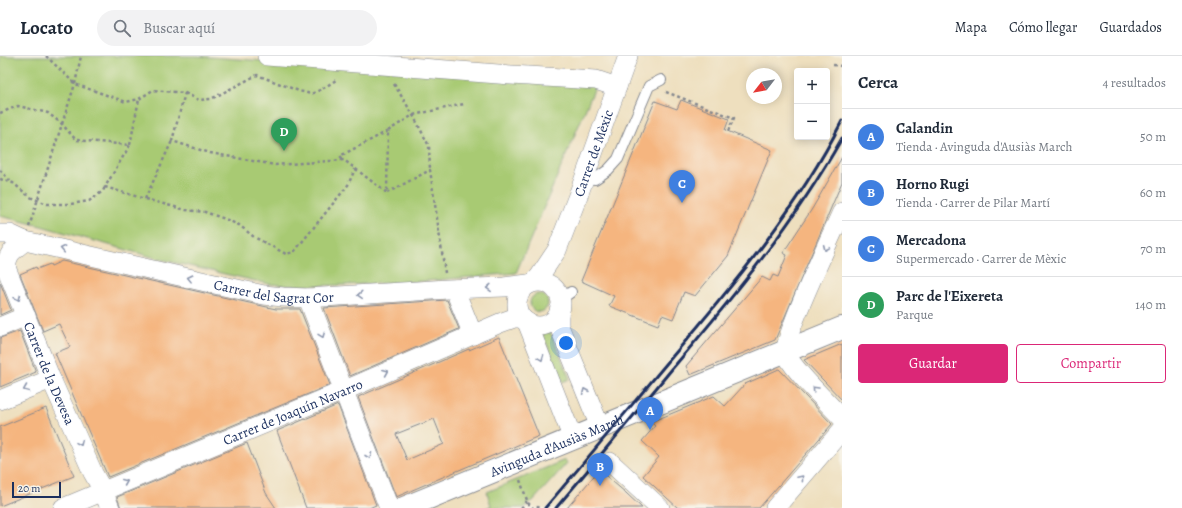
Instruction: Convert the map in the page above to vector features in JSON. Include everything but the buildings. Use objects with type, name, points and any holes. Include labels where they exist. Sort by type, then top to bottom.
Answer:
[{"type":"street","points":[[267,56],[596,80],[617,87]]},
{"type":"street","name":"Carrer de Mèxic","points":[[531,283],[539,278],[557,250],[628,56]]},
{"type":"street","points":[[842,212],[796,316],[787,343],[786,352],[794,366],[842,418]]},
{"type":"street","name":"Carrer del Sagrat Cor","points":[[0,234],[27,234],[264,295],[308,298],[504,287],[531,283]]},
{"type":"street","name":"Carrer de la Devesa","points":[[27,234],[9,254],[6,261],[7,270],[51,379],[93,473],[107,500]]},
{"type":"street","name":"Carrer de Mèxic","points":[[557,250],[556,281],[563,300],[559,326],[600,427]]},
{"type":"street","points":[[524,320],[532,325],[539,326],[556,318],[563,300],[556,290],[547,283],[531,283],[519,293],[517,299],[518,312],[524,320],[573,439]]},
{"type":"street","points":[[452,289],[458,298],[474,335]]},
{"type":"street","points":[[308,298],[389,508]]},
{"type":"street","points":[[0,327],[26,316]]},
{"type":"street","name":"Carrer de Joaquín Navarro","points":[[63,508],[107,500],[343,391],[514,318],[524,320]]},
{"type":"street","name":"Avinguda d'Ausiàs March","points":[[404,508],[842,328]]},
{"type":"street","points":[[0,400],[51,379]]},
{"type":"street","points":[[775,508],[842,430]]},
{"type":"street","points":[[610,462],[660,508]]},
{"type":"lane","points":[[584,178],[595,179],[608,170],[618,159],[649,86],[661,80]]},
{"type":"path","points":[[46,56],[76,84],[126,102],[139,99],[153,90],[185,93],[199,100],[211,99],[257,75],[298,91],[311,94],[322,89],[335,80],[341,79]]},
{"type":"path","points":[[27,234],[76,84],[81,56]]},
{"type":"path","points":[[833,65],[842,66]]},
{"type":"path","points":[[390,78],[413,115],[428,146],[430,170],[452,289]]},
{"type":"path","points":[[649,86],[734,118],[728,131]]},
{"type":"path","points":[[145,199],[172,142],[185,93]]},
{"type":"path","points":[[0,170],[13,184],[30,197],[47,204],[71,204],[89,201],[103,191],[130,145],[139,99]]},
{"type":"path","points":[[387,193],[340,156],[388,131],[413,115],[464,104]]},
{"type":"path","points":[[0,113],[18,106],[48,113],[62,124],[76,140],[130,145]]},
{"type":"path","points":[[387,193],[388,131]]},
{"type":"path","points":[[172,142],[210,153],[275,165],[344,160]]},
{"type":"path","points":[[105,186],[145,199],[186,210],[205,212],[225,219],[238,225],[254,237],[286,254],[294,252],[348,185],[356,169]]},
{"type":"path","points":[[387,193],[430,170]]},
{"type":"path","points":[[0,179],[13,184]]},
{"type":"path","points":[[518,476],[527,501],[533,508]]},
{"type":"path","points":[[521,508],[527,501]]},
{"type":"green space","points":[[0,56],[196,56],[596,85],[516,273],[427,281],[292,286],[269,284],[163,260],[0,216]]},
{"type":"green space","points":[[539,294],[545,297],[548,303],[545,309],[539,312],[533,309],[530,303],[533,297]]},
{"type":"green space","points":[[544,331],[550,331],[570,379],[562,382],[543,335]]},
{"type":"green space","points":[[565,460],[567,463],[533,501],[528,503],[524,508],[486,508],[491,506],[487,492]]},
{"type":"railway","points":[[545,508],[742,273],[785,215],[805,185],[842,121]]},
{"type":"railway","points":[[556,508],[763,258],[824,169],[842,138]]},
{"type":"place","name":"Parc de l'Eixereta","points":[[284,151]]},
{"type":"place","name":"Mercadona","points":[[682,203]]},
{"type":"place","name":"Calandin","points":[[650,430]]},
{"type":"place","name":"Horno Rugi","points":[[600,486]]}]
